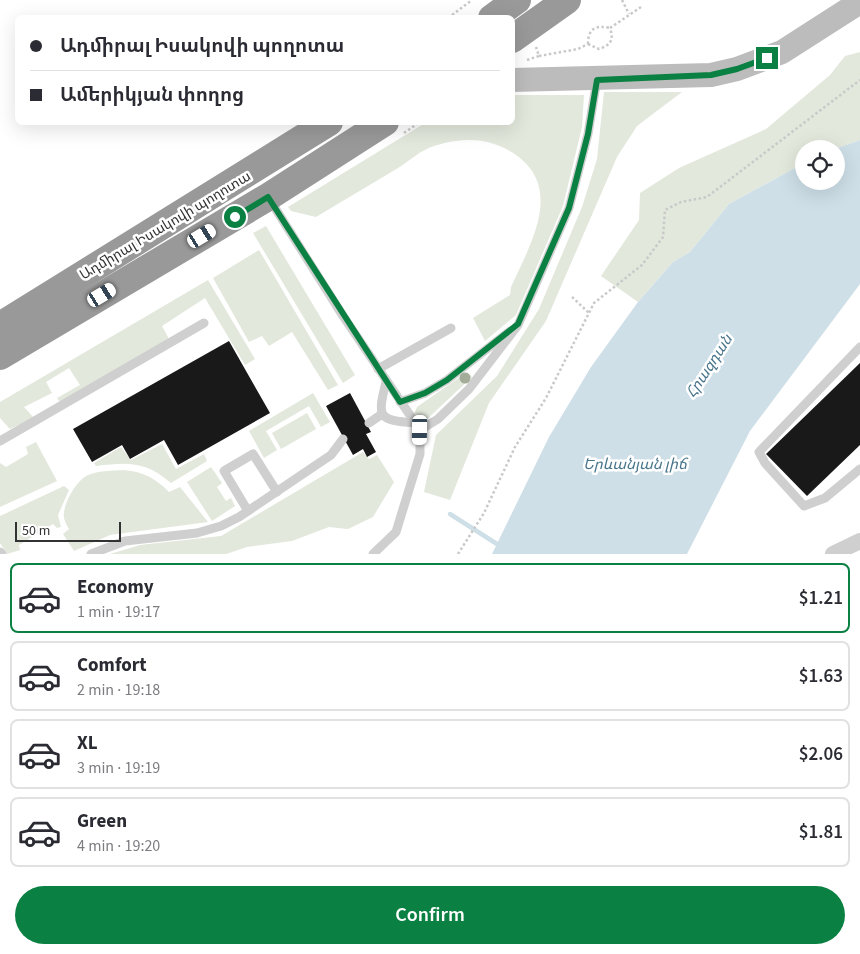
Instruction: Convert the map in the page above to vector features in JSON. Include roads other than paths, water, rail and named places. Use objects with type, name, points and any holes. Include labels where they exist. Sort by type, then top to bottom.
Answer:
[{"type":"highway","points":[[496,15],[517,0]]},
{"type":"highway","points":[[515,37],[567,0]]},
{"type":"highway","name":"Ադմիրալ Իսակովի պողոտա","points":[[0,326],[325,125]]},
{"type":"highway","name":"Ադմիրալ Իսակովի պողոտա","points":[[0,356],[268,197],[380,125]]},
{"type":"street","points":[[515,80],[597,80],[711,75],[737,69],[782,52],[860,2]]},
{"type":"street","points":[[833,554],[860,541]]},
{"type":"lane","points":[[386,382],[380,407],[382,414],[386,419],[418,427],[438,418],[469,389],[518,324],[569,208],[588,134],[597,80]]},
{"type":"lane","points":[[268,197],[386,382],[418,427],[420,454],[396,532],[373,554]]},
{"type":"lane","points":[[0,441],[204,323]]},
{"type":"lane","points":[[400,402],[425,393],[447,380],[518,324]]},
{"type":"lane","points":[[378,369],[451,328]]},
{"type":"lane","points":[[860,347],[759,452],[765,463],[804,506],[825,498],[860,469]]},
{"type":"lane","points":[[368,422],[382,414]]},
{"type":"lane","points":[[91,554],[126,541],[170,537],[210,530],[248,511],[277,492],[331,455],[343,439]]},
{"type":"lane","points":[[248,511],[224,470],[253,454],[277,492]]},
{"type":"water","name":"Երևանյան լիճ","points":[[860,140],[860,284],[750,431],[687,554],[492,554],[549,437],[591,367],[638,302],[673,262],[690,252],[729,204],[795,168],[795,190],[845,190],[845,145]]},
{"type":"waterway","points":[[450,514],[497,544]]},
{"type":"water label","name":"Հրազդան","points":[[709,366]]}]
